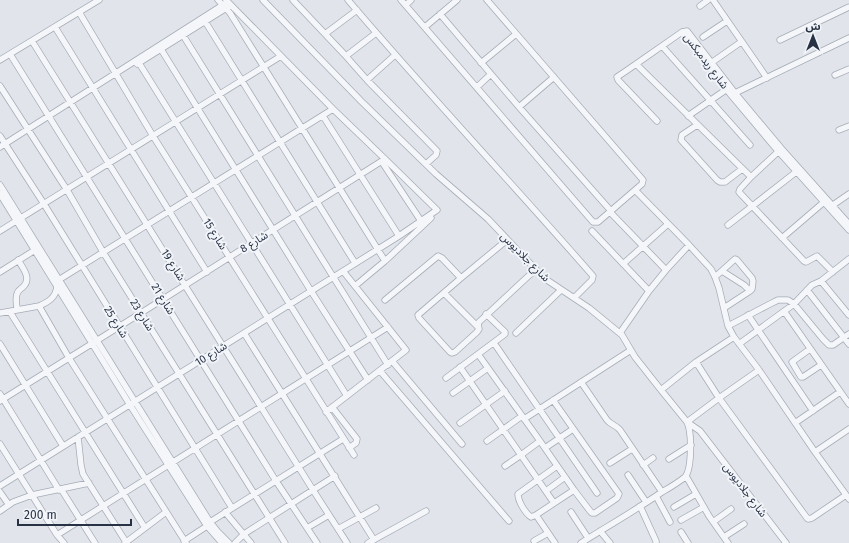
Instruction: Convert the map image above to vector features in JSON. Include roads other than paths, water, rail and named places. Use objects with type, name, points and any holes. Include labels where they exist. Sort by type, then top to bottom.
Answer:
[{"type":"street","points":[[0,60],[99,0]]},
{"type":"street","points":[[218,0],[227,4],[281,56],[383,160],[437,210],[436,213],[355,286]]},
{"type":"street","name":"شارع جلاديوس","points":[[263,0],[361,101],[426,164],[488,219],[544,278],[604,320],[626,339],[631,350],[661,390],[687,422],[700,431],[786,543]]},
{"type":"street","points":[[293,0],[367,80],[437,151],[436,155],[426,164]]},
{"type":"street","points":[[348,0],[395,55],[593,276],[592,280],[574,298]]},
{"type":"street","points":[[401,0],[594,222],[598,222],[643,183],[642,179],[487,0]]},
{"type":"street","points":[[406,5],[411,0]]},
{"type":"street","points":[[425,27],[457,0]]},
{"type":"street","points":[[700,6],[708,0]]},
{"type":"street","points":[[712,0],[767,78]]},
{"type":"street","points":[[2,145],[115,74],[119,70],[160,47],[227,4]]},
{"type":"street","points":[[227,4],[230,13],[384,261]]},
{"type":"street","points":[[780,40],[849,7]]},
{"type":"street","points":[[325,34],[357,10]]},
{"type":"street","name":"شارع 15","points":[[78,12],[305,379],[354,455]]},
{"type":"street","points":[[440,14],[610,212],[666,270]]},
{"type":"street","points":[[204,19],[355,263]]},
{"type":"street","points":[[703,37],[727,21]]},
{"type":"street","points":[[55,27],[207,272]]},
{"type":"street","points":[[657,121],[618,78],[618,76],[682,32]]},
{"type":"street","name":"شارع ريدمبكس","points":[[682,32],[689,32],[711,63],[796,172],[849,230]]},
{"type":"street","name":"شارع ريدمبكس","points":[[682,32],[726,89],[849,224]]},
{"type":"street","points":[[182,33],[371,337],[390,363],[462,444]]},
{"type":"street","points":[[346,56],[376,33]]},
{"type":"street","points":[[481,63],[516,34]]},
{"type":"street","points":[[735,93],[849,38]]},
{"type":"street","name":"شارع 19","points":[[32,41],[347,543]]},
{"type":"street","points":[[711,63],[742,42]]},
{"type":"street","points":[[662,46],[750,145]]},
{"type":"street","points":[[115,74],[120,74],[139,63],[160,47]]},
{"type":"street","points":[[160,47],[348,351],[368,380]]},
{"type":"street","name":"شارع 21","points":[[10,54],[315,542]]},
{"type":"street","points":[[367,80],[395,55]]},
{"type":"street","points":[[0,231],[281,56]]},
{"type":"street","points":[[139,63],[347,396]]},
{"type":"street","points":[[636,64],[751,177]]},
{"type":"street","points":[[835,75],[849,69]]},
{"type":"street","points":[[477,87],[491,74]]},
{"type":"street","points":[[519,107],[554,78]]},
{"type":"street","name":"شارع 23","points":[[0,86],[285,543]]},
{"type":"street","points":[[688,116],[726,89]]},
{"type":"street","points":[[145,528],[48,372],[4,313],[39,306],[49,300],[55,294],[57,283],[82,266],[333,109]]},
{"type":"street","points":[[323,116],[399,236]]},
{"type":"street","points":[[697,125],[682,136],[681,141],[717,180],[724,182],[742,169]]},
{"type":"street","points":[[839,130],[849,126]]},
{"type":"street","name":"شارع 25","points":[[0,136],[2,145],[44,204],[232,508]]},
{"type":"street","points":[[780,150],[751,177],[739,192],[804,261],[806,262],[817,256],[833,272]]},
{"type":"street","points":[[383,160],[421,222]]},
{"type":"street","name":"شارع 8","points":[[1,398],[48,372],[383,160]]},
{"type":"street","points":[[728,224],[796,172]]},
{"type":"street","points":[[0,185],[35,250],[95,342],[132,404],[208,524],[222,543]]},
{"type":"street","points":[[635,190],[689,244],[711,269],[715,277],[728,326],[734,337],[759,370],[847,497],[808,519],[719,398],[696,362]]},
{"type":"street","points":[[0,194],[19,220],[57,283],[66,301],[95,342]]},
{"type":"street","points":[[833,205],[849,194]]},
{"type":"street","points":[[782,238],[824,202]]},
{"type":"street","name":"شارع 10","points":[[0,486],[399,236],[437,210]]},
{"type":"street","points":[[623,264],[668,224]]},
{"type":"street","points":[[592,231],[649,291]]},
{"type":"street","points":[[507,240],[418,316],[450,352],[455,352],[477,332],[478,324],[486,314],[536,270]]},
{"type":"street","points":[[620,333],[649,291],[689,244]]},
{"type":"street","points":[[0,272],[35,250]]},
{"type":"street","points":[[385,300],[438,256],[442,258],[461,278]]},
{"type":"street","points":[[715,277],[737,259],[752,278],[753,286],[750,291],[724,308]]},
{"type":"street","points":[[739,344],[784,312],[812,285],[821,281],[849,259]]},
{"type":"street","points":[[17,310],[16,295],[19,290],[25,286],[27,280],[26,273],[18,260]]},
{"type":"street","points":[[326,412],[406,350],[343,271]]},
{"type":"street","points":[[722,271],[750,291]]},
{"type":"street","points":[[821,281],[849,315]]},
{"type":"street","points":[[516,333],[561,290]]},
{"type":"street","points":[[807,290],[846,335],[849,344]]},
{"type":"street","points":[[444,293],[478,327]]},
{"type":"street","points":[[49,300],[58,298],[66,301]]},
{"type":"street","points":[[728,326],[778,300],[788,300],[794,304],[828,344],[833,345],[846,335]]},
{"type":"street","points":[[39,306],[69,358],[185,542],[225,512],[343,439]]},
{"type":"street","points":[[784,312],[849,404]]},
{"type":"street","points":[[446,378],[505,334],[505,332],[486,314]]},
{"type":"street","points":[[748,315],[812,412]]},
{"type":"street","points":[[57,536],[388,326]]},
{"type":"street","points":[[244,333],[374,540]]},
{"type":"street","points":[[661,390],[696,362],[734,337]]},
{"type":"street","points":[[494,343],[597,493]]},
{"type":"street","points":[[0,344],[63,446]]},
{"type":"street","points":[[810,349],[792,362],[801,377],[821,365]]},
{"type":"street","points":[[487,441],[523,418],[539,410],[631,350]]},
{"type":"street","points":[[478,354],[574,490],[590,511],[593,513],[597,512],[618,498],[618,492],[572,430],[553,400]]},
{"type":"street","points":[[460,367],[554,503]]},
{"type":"street","points":[[453,393],[488,368]]},
{"type":"street","points":[[728,543],[713,522],[686,476],[691,445],[690,430],[687,422],[759,370]]},
{"type":"street","points":[[380,371],[509,521]]},
{"type":"street","points":[[581,382],[610,424],[618,427],[662,492]]},
{"type":"street","points":[[460,423],[505,391]]},
{"type":"street","points":[[795,423],[840,392]]},
{"type":"street","points":[[1,398],[95,543]]},
{"type":"street","points":[[332,408],[357,439],[356,443],[349,448]]},
{"type":"street","points":[[815,452],[849,429]]},
{"type":"street","points":[[545,448],[572,430]]},
{"type":"street","points":[[78,437],[83,474],[126,543],[166,512]]},
{"type":"street","points":[[505,466],[540,441]]},
{"type":"street","points":[[0,444],[57,536],[64,543]]},
{"type":"street","points":[[669,459],[691,445]]},
{"type":"street","points":[[610,463],[632,449]]},
{"type":"street","points":[[643,464],[653,458]]},
{"type":"street","points":[[557,466],[520,492],[518,496],[519,500],[529,517],[536,515],[574,490]]},
{"type":"street","points":[[628,475],[646,502]]},
{"type":"street","points":[[235,543],[244,534],[335,476]]},
{"type":"street","points":[[581,543],[686,476]]},
{"type":"street","points":[[546,491],[565,477]]},
{"type":"street","points":[[0,511],[13,502],[32,495],[89,483]]},
{"type":"street","points":[[0,492],[8,505]]},
{"type":"street","points":[[674,506],[696,494]]},
{"type":"street","points":[[656,496],[670,522]]},
{"type":"street","points":[[640,506],[656,543]]},
{"type":"street","points":[[681,520],[704,507]]},
{"type":"street","points":[[338,529],[376,508]]},
{"type":"street","points":[[713,522],[731,509]]},
{"type":"street","points":[[368,543],[426,511]]},
{"type":"street","points":[[225,512],[251,543]]},
{"type":"street","points":[[571,512],[588,538]]},
{"type":"street","points":[[307,528],[329,515]]},
{"type":"street","points":[[536,515],[555,543]]},
{"type":"street","points":[[208,524],[229,543]]},
{"type":"street","points":[[724,537],[744,524]]},
{"type":"street","points":[[600,531],[610,543]]},
{"type":"street","points":[[681,532],[688,543]]},
{"type":"street","points":[[534,541],[548,533]]}]
